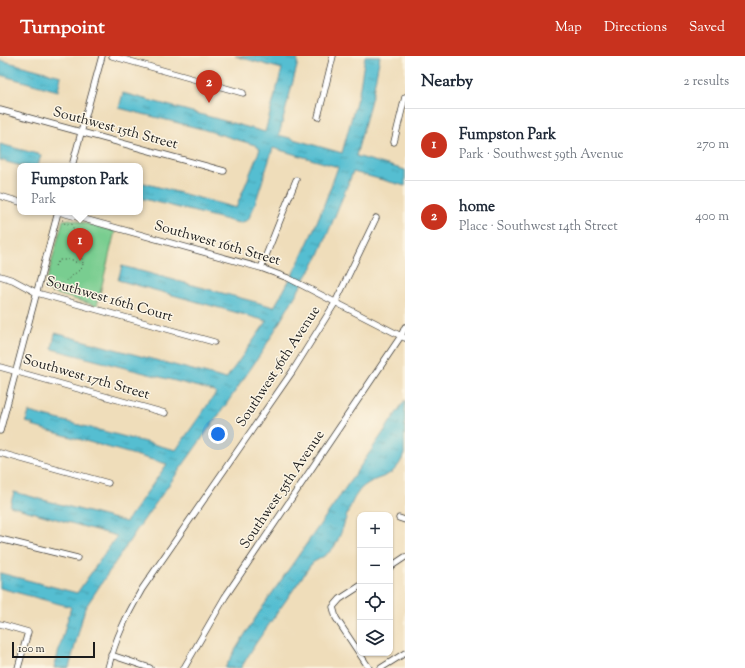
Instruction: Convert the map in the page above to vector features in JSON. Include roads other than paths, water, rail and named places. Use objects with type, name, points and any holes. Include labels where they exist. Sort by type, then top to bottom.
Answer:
[{"type":"street","points":[[73,163],[102,56]]},
{"type":"street","points":[[112,56],[243,93]]},
{"type":"street","points":[[318,117],[332,56]]},
{"type":"street","points":[[394,142],[405,97]]},
{"type":"street","name":"Southwest 15th Street","points":[[0,110],[224,171]]},
{"type":"street","points":[[261,268],[296,180]]},
{"type":"street","points":[[0,196],[17,201]]},
{"type":"street","points":[[0,431],[58,215]]},
{"type":"street","name":"Southwest 16th Street","points":[[70,215],[261,268],[288,278],[403,337]]},
{"type":"street","name":"Southwest 56th Avenue","points":[[108,668],[118,634],[142,590],[292,372],[335,303],[376,218]]},
{"type":"street","name":"Southwest 16th Court","points":[[0,276],[13,280],[37,293],[214,342]]},
{"type":"street","name":"Southwest 55th Avenue","points":[[184,668],[225,597],[403,337],[405,327]]},
{"type":"street","name":"Southwest 17th Street","points":[[0,367],[165,413]]},
{"type":"street","points":[[0,453],[108,483]]},
{"type":"street","points":[[399,518],[405,520]]},
{"type":"street","points":[[0,539],[76,558]]},
{"type":"street","points":[[393,565],[405,557]]},
{"type":"street","points":[[357,588],[340,599],[333,607],[336,618],[368,668]]},
{"type":"street","points":[[0,624],[28,632],[18,668]]},
{"type":"street","points":[[381,668],[405,653]]},
{"type":"street","points":[[111,655],[150,668]]},
{"type":"water","points":[[235,56],[298,56],[297,66],[279,135],[342,153],[360,87],[365,56],[380,56],[373,92],[356,156],[405,170],[405,186],[353,172],[318,257],[262,352],[136,531],[85,608],[69,668],[54,668],[71,607],[0,588],[0,573],[77,593],[117,536],[10,506],[14,492],[126,522],[167,464],[32,426],[33,424],[26,422],[29,412],[176,450],[216,393],[214,391],[52,349],[55,333],[226,379],[267,321],[118,280],[122,266],[274,307],[310,238],[338,167],[273,148],[254,207],[248,220],[239,223],[143,199],[143,183],[236,208],[260,149],[255,145],[202,129],[119,108],[123,93],[265,132],[282,69]]},
{"type":"water","points":[[0,60],[61,76],[58,91],[0,75]]},
{"type":"water","points":[[0,144],[41,155],[39,163],[17,163],[17,165],[0,160]]},
{"type":"water","points":[[405,400],[404,454],[400,463],[389,474],[365,485],[359,491],[351,504],[341,533],[332,550],[312,563],[256,643],[241,668],[225,668],[268,600]]},
{"type":"place","name":"home","points":[[209,103]]},
{"type":"place","name":"Fumpston Park","points":[[80,261]]}]
